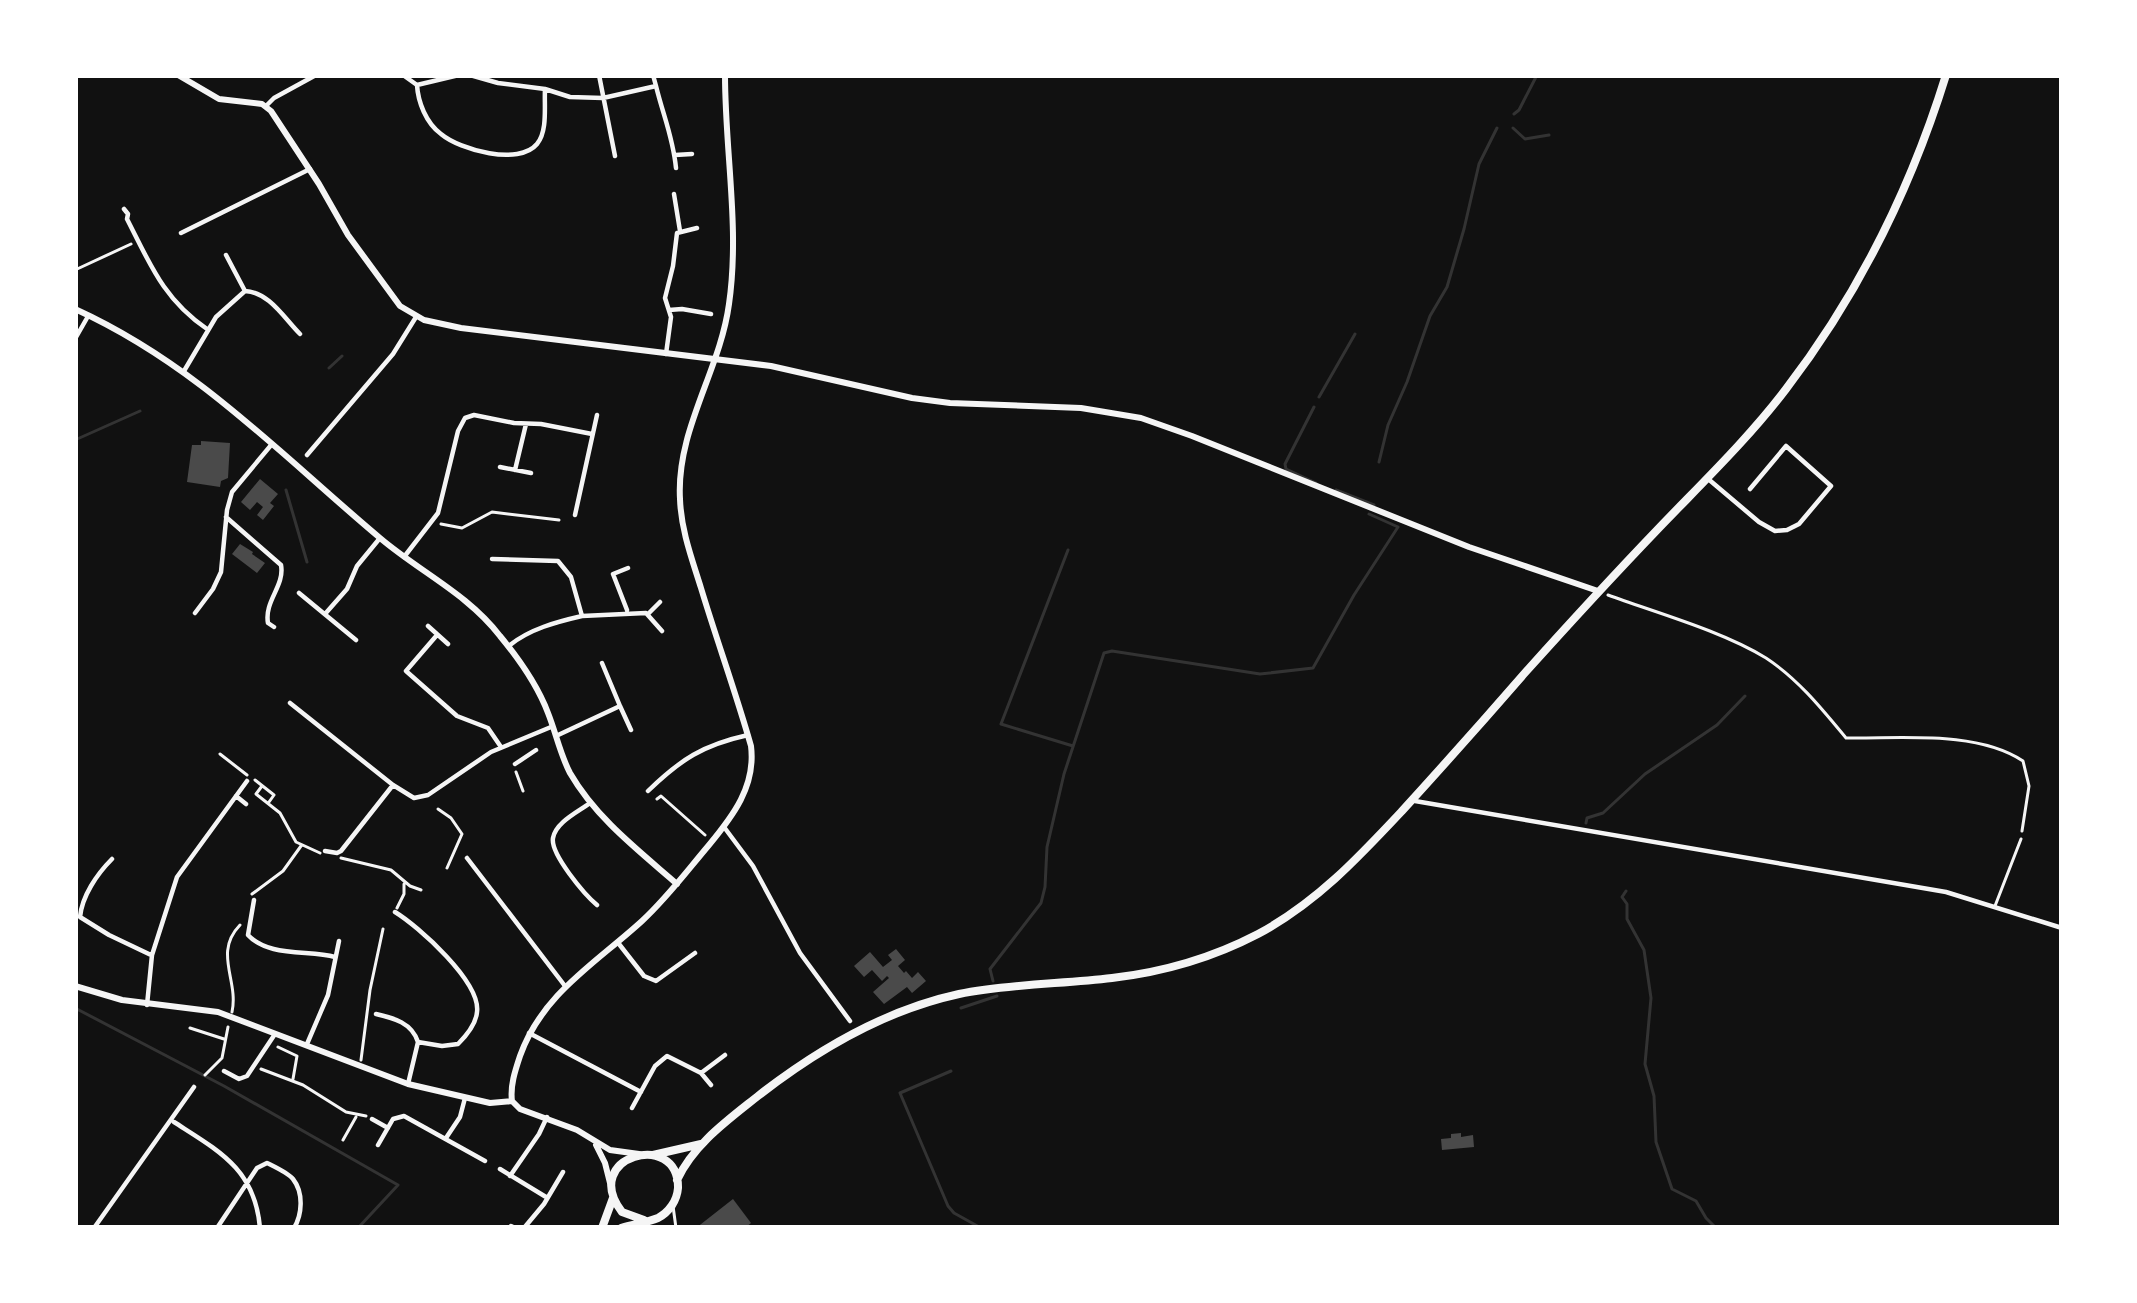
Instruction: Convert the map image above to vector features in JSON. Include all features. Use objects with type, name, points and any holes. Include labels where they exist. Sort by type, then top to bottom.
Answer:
[{"type":"main road","points":[[622,1228],[667,1212],[676,1196],[677,1180],[701,1144],[795,1069],[856,1032],[939,999],[982,990],[1136,975],[1193,962],[1236,945],[1324,890],[1784,392],[1852,291],[1904,188],[1946,75]]},
{"type":"main road","points":[[602,1228],[617,1169],[627,1159],[701,1144]]},
{"type":"main road","points":[[646,1155],[665,1161],[677,1180]]},
{"type":"main road","points":[[612,1194],[622,1212],[647,1220]]},
{"type":"street","points":[[178,75],[219,99],[266,106],[361,254],[400,306],[416,317],[461,328],[776,367],[912,398],[1081,408],[1151,421],[1469,547],[1598,591]]},
{"type":"street","points":[[266,106],[316,75]]},
{"type":"street","points":[[403,75],[416,85],[429,122],[442,136],[465,146],[516,156],[540,140],[545,89]]},
{"type":"street","points":[[416,85],[460,75]]},
{"type":"street","points":[[470,75],[570,97],[603,98],[656,86]]},
{"type":"street","points":[[599,75],[615,156]]},
{"type":"street","points":[[653,75],[669,124],[676,168]]},
{"type":"street","points":[[646,1155],[610,1150],[512,1101],[514,1076],[529,1033],[543,1011],[677,884],[724,827],[749,780],[748,735],[687,542],[680,500],[684,449],[728,315],[733,192],[725,75]]},
{"type":"street","points":[[675,155],[692,154]]},
{"type":"street","points":[[181,233],[310,169]]},
{"type":"street","points":[[674,194],[680,231]]},
{"type":"street","points":[[124,209],[174,303],[207,329]]},
{"type":"street","points":[[666,354],[671,317],[665,298],[677,233],[697,228]]},
{"type":"street","points":[[226,255],[245,291]]},
{"type":"street","points":[[184,371],[207,329],[245,291],[266,298],[300,334]]},
{"type":"street","points":[[75,309],[184,371],[232,407],[380,538],[469,604],[508,646],[538,690],[565,762],[590,803],[677,884]]},
{"type":"street","points":[[669,310],[711,314]]},
{"type":"street","points":[[75,339],[88,315]]},
{"type":"street","points":[[307,455],[393,354],[416,317]]},
{"type":"street","points":[[458,409],[465,418]]},
{"type":"street","points":[[404,557],[441,506],[465,418],[474,415],[592,434]]},
{"type":"street","points":[[575,515],[597,415]]},
{"type":"street","points":[[515,470],[526,424]]},
{"type":"street","points":[[195,613],[221,572],[232,492],[272,444]]},
{"type":"street","points":[[1707,478],[1775,531],[1798,524],[1831,486],[1786,446],[1750,489]]},
{"type":"street","points":[[500,467],[531,473]]},
{"type":"street","points":[[566,503],[577,506]]},
{"type":"street","points":[[226,517],[281,565],[280,583],[267,612],[268,623],[274,627]]},
{"type":"street","points":[[325,614],[380,538]]},
{"type":"street","points":[[492,559],[558,561],[571,577],[581,616]]},
{"type":"street","points":[[627,612],[613,574],[628,568]]},
{"type":"street","points":[[299,593],[356,640]]},
{"type":"street","points":[[648,614],[660,602]]},
{"type":"street","points":[[508,646],[521,636],[581,616],[648,614],[662,632]]},
{"type":"street","points":[[428,626],[448,644]]},
{"type":"street","points":[[437,635],[406,670],[457,716],[484,726],[501,747]]},
{"type":"street","points":[[602,663],[631,730]]},
{"type":"street","points":[[290,703],[393,784],[410,796],[423,798],[501,747],[553,725]]},
{"type":"street","points":[[556,736],[620,706]]},
{"type":"street","points":[[648,790],[675,766],[712,744],[748,735]]},
{"type":"street","points":[[514,764],[533,752],[523,739]]},
{"type":"street","points":[[147,1005],[152,955],[177,878],[247,781]]},
{"type":"street","points":[[326,851],[341,851],[393,784]]},
{"type":"street","points":[[236,796],[246,804]]},
{"type":"street","points":[[1412,800],[1946,892],[2062,928]]},
{"type":"street","points":[[590,803],[559,826],[553,843],[581,890],[597,905]]},
{"type":"street","points":[[724,827],[753,866],[800,953],[850,1016]]},
{"type":"street","points":[[466,858],[566,986]]},
{"type":"street","points":[[112,859],[95,879],[80,917],[152,955]]},
{"type":"street","points":[[472,866],[481,860]]},
{"type":"street","points":[[254,900],[248,935],[255,942],[335,957]]},
{"type":"street","points":[[395,912],[443,953],[477,1005],[471,1027],[458,1044],[418,1042]]},
{"type":"street","points":[[306,1046],[328,995],[339,941]]},
{"type":"street","points":[[617,942],[644,976],[656,981],[695,952]]},
{"type":"street","points":[[75,986],[147,1005],[205,1009],[408,1084],[497,1104],[512,1101]]},
{"type":"street","points":[[376,1014],[409,1026],[418,1042],[408,1084]]},
{"type":"street","points":[[529,1033],[641,1092]]},
{"type":"street","points":[[224,1071],[243,1079],[275,1034]]},
{"type":"street","points":[[701,1073],[725,1055]]},
{"type":"street","points":[[632,1108],[664,1057],[701,1073],[711,1085]]},
{"type":"street","points":[[94,1228],[194,1087]]},
{"type":"street","points":[[446,1138],[460,1117],[465,1098]]},
{"type":"street","points":[[378,1145],[396,1117],[404,1115],[485,1161]]},
{"type":"street","points":[[510,1176],[547,1117]]},
{"type":"street","points":[[371,1119],[388,1128]]},
{"type":"street","points":[[171,1120],[228,1159],[248,1182],[260,1228]]},
{"type":"street","points":[[594,1142],[612,1194]]},
{"type":"street","points":[[217,1228],[264,1163],[292,1178],[302,1212],[294,1228]]},
{"type":"street","points":[[500,1169],[548,1198]]},
{"type":"street","points":[[524,1228],[562,1172]]},
{"type":"lane","points":[[1994,907],[2021,839]]},
{"type":"lane","points":[[673,1204],[676,1228]]},
{"type":"lane","points":[[647,1220],[659,1228]]},
{"type":"path","points":[[75,271],[138,241]]},
{"type":"path","points":[[433,522],[462,528],[492,512],[560,520]]},
{"type":"path","points":[[1598,591],[1711,632],[1766,658],[1812,697],[1846,738],[1966,741],[2004,749],[2023,761],[2029,786],[2021,839]]},
{"type":"path","points":[[514,764],[523,791]]},
{"type":"path","points":[[657,799],[661,796],[712,841]]},
{"type":"path","points":[[439,809],[462,834],[447,868]]},
{"type":"path","points":[[402,876],[402,899]]},
{"type":"path","points":[[361,1067],[383,928]]},
{"type":"path","points":[[205,1075],[222,1058],[231,1016]]},
{"type":"path","points":[[190,1028],[226,1040]]},
{"type":"path","points":[[269,1042],[297,1056],[292,1081]]},
{"type":"path","points":[[254,1065],[371,1119]]},
{"type":"path","points":[[343,1140],[356,1115]]},
{"type":"building","points":[[201,441],[230,443],[228,478],[220,487],[187,482],[192,445],[201,445]]},
{"type":"building","points":[[260,479],[278,494],[263,520],[257,515],[263,507],[257,502],[250,510],[241,502]]},
{"type":"building","points":[[240,544],[265,563],[257,573],[232,554]]},
{"type":"building","points":[[896,949],[905,960],[898,966],[904,973],[912,978],[918,972],[926,981],[912,993],[907,987],[884,1004],[873,992],[889,978],[882,981],[872,970],[864,977],[854,966],[870,952],[883,967]]},
{"type":"building","points":[[1461,1133],[1461,1137],[1473,1135],[1474,1147],[1442,1150],[1441,1139]]},
{"type":"building","points":[[733,1199],[751,1223],[745,1228],[696,1228]]},
{"type":"waterway","points":[[1514,114],[1537,75]]},
{"type":"waterway","points":[[1379,462],[1388,425],[1430,316],[1447,287],[1479,164],[1497,128]]},
{"type":"waterway","points":[[1513,128],[1525,139],[1549,135]]},
{"type":"waterway","points":[[1319,397],[1355,334]]},
{"type":"waterway","points":[[329,368],[342,356]]},
{"type":"waterway","points":[[1314,407],[1285,464],[1286,469],[1316,483]]},
{"type":"waterway","points":[[75,440],[140,411]]},
{"type":"waterway","points":[[286,490],[307,562]]},
{"type":"waterway","points":[[1336,490],[1374,505]]},
{"type":"waterway","points":[[993,981],[990,969],[1041,903],[1047,847],[1064,774],[1104,653],[1260,674],[1313,668],[1398,527],[1369,514]]},
{"type":"waterway","points":[[1068,550],[1001,724],[1073,746]]},
{"type":"waterway","points":[[1586,823],[1645,774],[1717,725],[1745,696]]},
{"type":"waterway","points":[[1626,891],[1622,897],[1627,919],[1644,950],[1651,998],[1645,1064],[1654,1096],[1656,1142],[1672,1189],[1696,1201],[1716,1228]]},
{"type":"waterway","points":[[961,1008],[997,996]]},
{"type":"waterway","points":[[75,1008],[398,1185],[358,1228]]},
{"type":"waterway","points":[[951,1071],[900,1093],[948,1206],[981,1228]]}]
